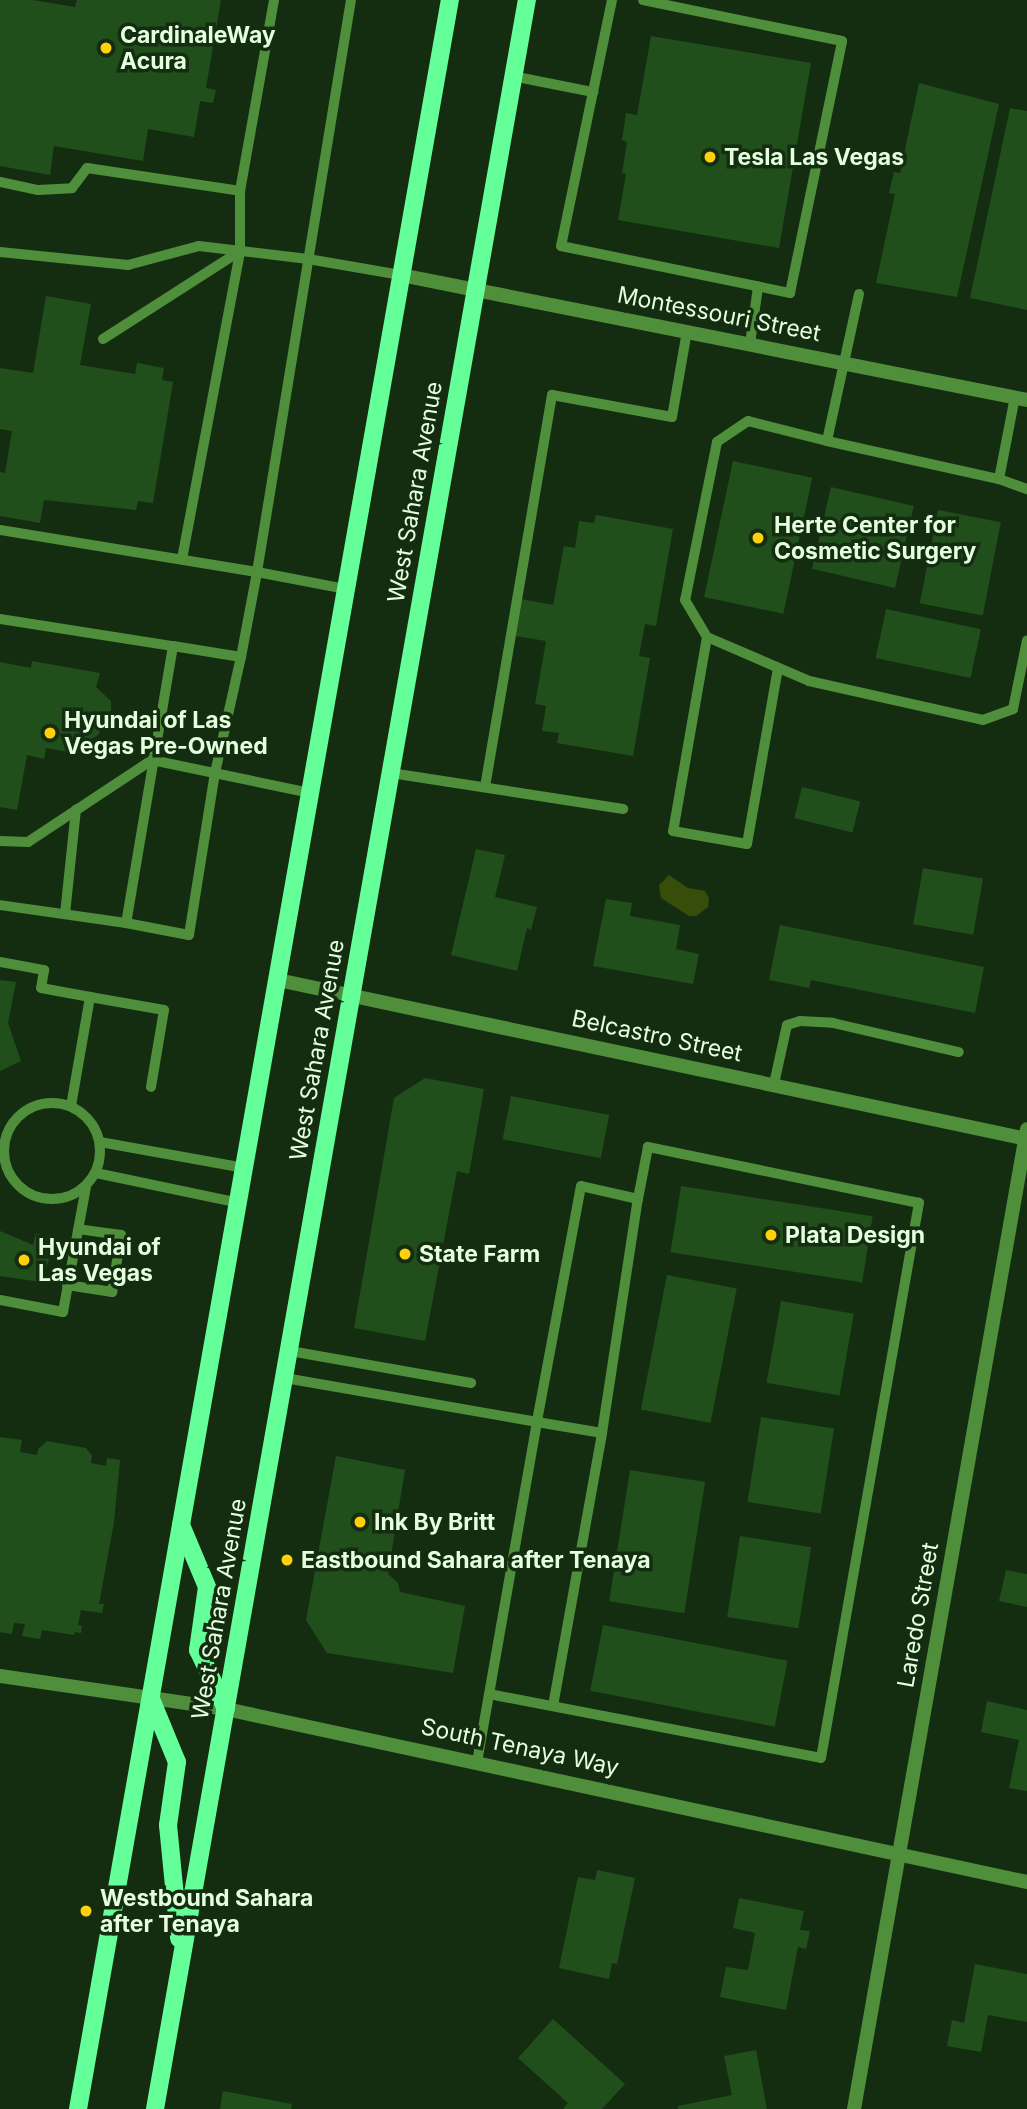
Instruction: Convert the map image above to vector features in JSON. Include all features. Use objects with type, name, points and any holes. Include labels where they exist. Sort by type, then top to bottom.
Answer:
[{"type":"main road","points":[[78,2109],[450,0]]},
{"type":"main road","name":"West Sahara Avenue","points":[[155,2109],[527,0]]},
{"type":"main road","points":[[181,1525],[207,1587],[198,1650],[226,1709]]},
{"type":"main road","points":[[151,1698],[177,1762],[168,1825],[181,1958]]},
{"type":"street","name":"Montessouri Street","points":[[401,275],[1021,398]]},
{"type":"street","name":"Belcastro Street","points":[[278,980],[1026,1135]]},
{"type":"street","name":"Laredo Street","points":[[854,2109],[1026,1135]]},
{"type":"street","name":"South Tenaya Way","points":[[0,1676],[226,1709],[477,1761],[1027,1882]]},
{"type":"lane","points":[[182,559],[240,251],[240,191],[274,0]]},
{"type":"lane","points":[[0,905],[189,935],[215,773],[242,657],[257,572],[351,0]]},
{"type":"lane","points":[[612,0],[561,246],[790,293],[842,41],[643,0]]},
{"type":"lane","points":[[512,76],[593,92]]},
{"type":"lane","points":[[0,182],[38,190],[72,188],[87,168],[240,191]]},
{"type":"lane","points":[[0,252],[128,265],[199,246],[307,259],[401,275]]},
{"type":"lane","points":[[103,339],[240,251]]},
{"type":"lane","points":[[750,344],[758,287]]},
{"type":"lane","points":[[827,441],[859,294]]},
{"type":"lane","points":[[485,787],[552,395],[671,417],[687,331]]},
{"type":"lane","points":[[999,479],[1021,398]]},
{"type":"lane","points":[[1027,489],[999,479],[748,421],[717,442],[685,600],[707,636],[809,681],[983,720],[1013,709],[1027,640]]},
{"type":"lane","points":[[0,530],[346,589]]},
{"type":"lane","points":[[0,619],[242,657]]},
{"type":"lane","points":[[707,636],[673,831],[747,844],[778,668]]},
{"type":"lane","points":[[126,923],[173,646]]},
{"type":"lane","points":[[0,841],[28,842],[152,760],[310,793]]},
{"type":"lane","points":[[391,773],[623,809]]},
{"type":"lane","points":[[65,914],[76,810]]},
{"type":"lane","points":[[0,962],[44,970],[41,988],[164,1010],[151,1087]]},
{"type":"lane","points":[[71,1106],[90,997]]},
{"type":"lane","points":[[774,1084],[787,1025],[800,1021],[834,1024],[959,1052]]},
{"type":"lane","points":[[47,1103],[71,1106],[84,1115],[95,1127],[100,1142],[96,1174],[86,1186],[57,1200],[34,1196],[15,1182],[7,1168],[4,1152],[13,1122],[25,1111],[47,1103]]},
{"type":"lane","points":[[100,1142],[245,1168]]},
{"type":"lane","points":[[489,1694],[821,1758],[919,1203],[648,1147],[602,1433],[553,1706]]},
{"type":"lane","points":[[96,1174],[239,1203]]},
{"type":"lane","points":[[0,1300],[63,1312],[86,1186]]},
{"type":"lane","points":[[477,1761],[581,1186],[638,1199]]},
{"type":"lane","points":[[68,1285],[112,1292],[121,1235],[78,1228]]},
{"type":"lane","points":[[290,1351],[471,1383]]},
{"type":"lane","points":[[285,1378],[602,1433]]},
{"type":"shaded area","points":[[669,875],[688,888],[705,891],[709,898],[708,907],[696,916],[689,916],[661,898],[659,885]]},
{"type":"building","name":"CardinaleWay Acura","points":[[0,0],[33,0],[75,7],[77,0],[221,0],[206,88],[216,90],[213,103],[200,101],[194,137],[148,129],[143,161],[54,146],[50,175],[0,166]]},
{"type":"building","name":"Tesla Las Vegas","points":[[651,36],[811,63],[779,248],[618,220],[626,174],[622,173],[627,142],[622,140],[626,113],[637,115]]},
{"type":"building","points":[[919,83],[999,104],[957,297],[876,283],[895,194],[889,193],[894,172],[900,173]]},
{"type":"building","points":[[1010,108],[1027,111],[1027,310],[970,298]]},
{"type":"building","points":[[46,296],[91,304],[80,365],[135,374],[137,363],[164,368],[162,380],[173,382],[153,503],[138,501],[136,510],[44,500],[40,523],[0,516],[0,472],[5,473],[12,431],[0,429],[0,368],[33,373]]},
{"type":"building","name":"Herte Center for Cosmetic Surgery","points":[[733,461],[812,478],[783,614],[704,597]]},
{"type":"building","points":[[831,487],[914,506],[895,588],[812,569]]},
{"type":"building","points":[[938,510],[1001,522],[983,615],[920,603]]},
{"type":"building","points":[[596,515],[673,529],[656,626],[645,624],[639,656],[650,658],[633,756],[557,743],[559,733],[542,731],[546,706],[535,704],[546,641],[515,636],[521,599],[553,605],[564,546],[575,548],[579,521],[594,523]]},
{"type":"building","points":[[886,609],[981,629],[970,678],[876,658]]},
{"type":"building","name":"Hyundai of Las Vegas Pre-Owned","points":[[32,661],[100,673],[96,687],[111,701],[111,716],[97,736],[84,742],[84,755],[46,748],[44,759],[27,755],[17,810],[0,807],[0,662],[31,668]]},
{"type":"building","points":[[802,787],[860,802],[852,833],[794,818]]},
{"type":"building","points":[[476,849],[505,855],[495,897],[537,907],[531,930],[527,928],[517,971],[451,955]]},
{"type":"building","points":[[923,868],[983,879],[973,935],[913,924]]},
{"type":"building","points":[[606,899],[632,903],[630,916],[680,925],[676,949],[699,954],[693,984],[593,966]]},
{"type":"building","points":[[780,925],[984,967],[975,1013],[811,980],[809,988],[769,980]]},
{"type":"building","points":[[0,980],[16,982],[8,1023],[21,1061],[0,1071]]},
{"type":"building","name":"State Farm","points":[[425,1078],[484,1089],[469,1174],[457,1171],[425,1341],[354,1328],[394,1098]]},
{"type":"building","points":[[511,1096],[609,1115],[601,1158],[503,1139]]},
{"type":"building","name":"Plata Design","points":[[681,1186],[873,1216],[862,1283],[671,1252]]},
{"type":"building","name":"Hyundai of Las Vegas","points":[[0,1231],[33,1245],[36,1233],[56,1240],[41,1282],[0,1276]]},
{"type":"building","points":[[667,1275],[737,1289],[711,1423],[641,1409]]},
{"type":"building","points":[[781,1301],[854,1314],[839,1396],[767,1383]]},
{"type":"building","points":[[761,1417],[834,1429],[821,1514],[748,1502]]},
{"type":"building","points":[[0,1437],[22,1440],[20,1452],[37,1455],[38,1449],[47,1441],[86,1448],[92,1456],[91,1463],[106,1466],[107,1458],[120,1460],[114,1522],[99,1604],[104,1604],[102,1613],[81,1610],[78,1625],[82,1626],[81,1633],[75,1632],[74,1635],[42,1630],[40,1639],[22,1636],[25,1624],[14,1623],[12,1634],[0,1632]]},
{"type":"building","name":"Ink By Britt","points":[[336,1456],[405,1470],[388,1574],[398,1583],[400,1592],[465,1606],[453,1673],[327,1653],[306,1620]]},
{"type":"building","points":[[630,1470],[705,1482],[684,1613],[609,1601]]},
{"type":"building","points":[[740,1536],[811,1547],[798,1628],[727,1617]]},
{"type":"building","points":[[1006,1570],[1027,1574],[1027,1607],[999,1601]]},
{"type":"building","points":[[603,1625],[788,1661],[775,1727],[590,1691]]},
{"type":"building","points":[[987,1701],[1027,1710],[1027,1791],[1009,1788],[1019,1740],[981,1732]]},
{"type":"building","points":[[597,1870],[635,1878],[617,1964],[612,1963],[609,1979],[559,1968],[578,1877],[595,1880]]},
{"type":"building","points":[[739,1898],[804,1911],[800,1930],[810,1931],[806,1949],[798,1947],[786,2010],[720,1997],[726,1967],[748,1970],[755,1933],[733,1928]]},
{"type":"building","points":[[975,1964],[1027,1974],[1027,2022],[988,2015],[981,2052],[947,2046],[952,2020],[964,2023]]},
{"type":"building","points":[[553,2019],[625,2084],[602,2109],[563,2109],[568,2103],[518,2058]]},
{"type":"building","points":[[756,2050],[767,2109],[678,2109],[678,2106],[732,2095],[724,2056]]},
{"type":"building","points":[[223,2091],[292,2104],[291,2109],[220,2109]]},
{"type":"place","name":"CardinaleWay Acura","points":[[106,48]]},
{"type":"place","name":"Tesla Las Vegas","points":[[710,157]]},
{"type":"place","name":"Herte Center for Cosmetic Surgery","points":[[758,538]]},
{"type":"place","name":"Hyundai of Las Vegas Pre-Owned","points":[[50,733]]},
{"type":"place","name":"Plata Design","points":[[771,1235]]},
{"type":"place","name":"State Farm","points":[[405,1254]]},
{"type":"place","name":"Hyundai of Las Vegas","points":[[24,1260]]},
{"type":"place","name":"Ink By Britt","points":[[360,1522]]},
{"type":"place","name":"Eastbound Sahara after Tenaya","points":[[287,1560]]},
{"type":"place","name":"Westbound Sahara after Tenaya","points":[[86,1911]]}]
